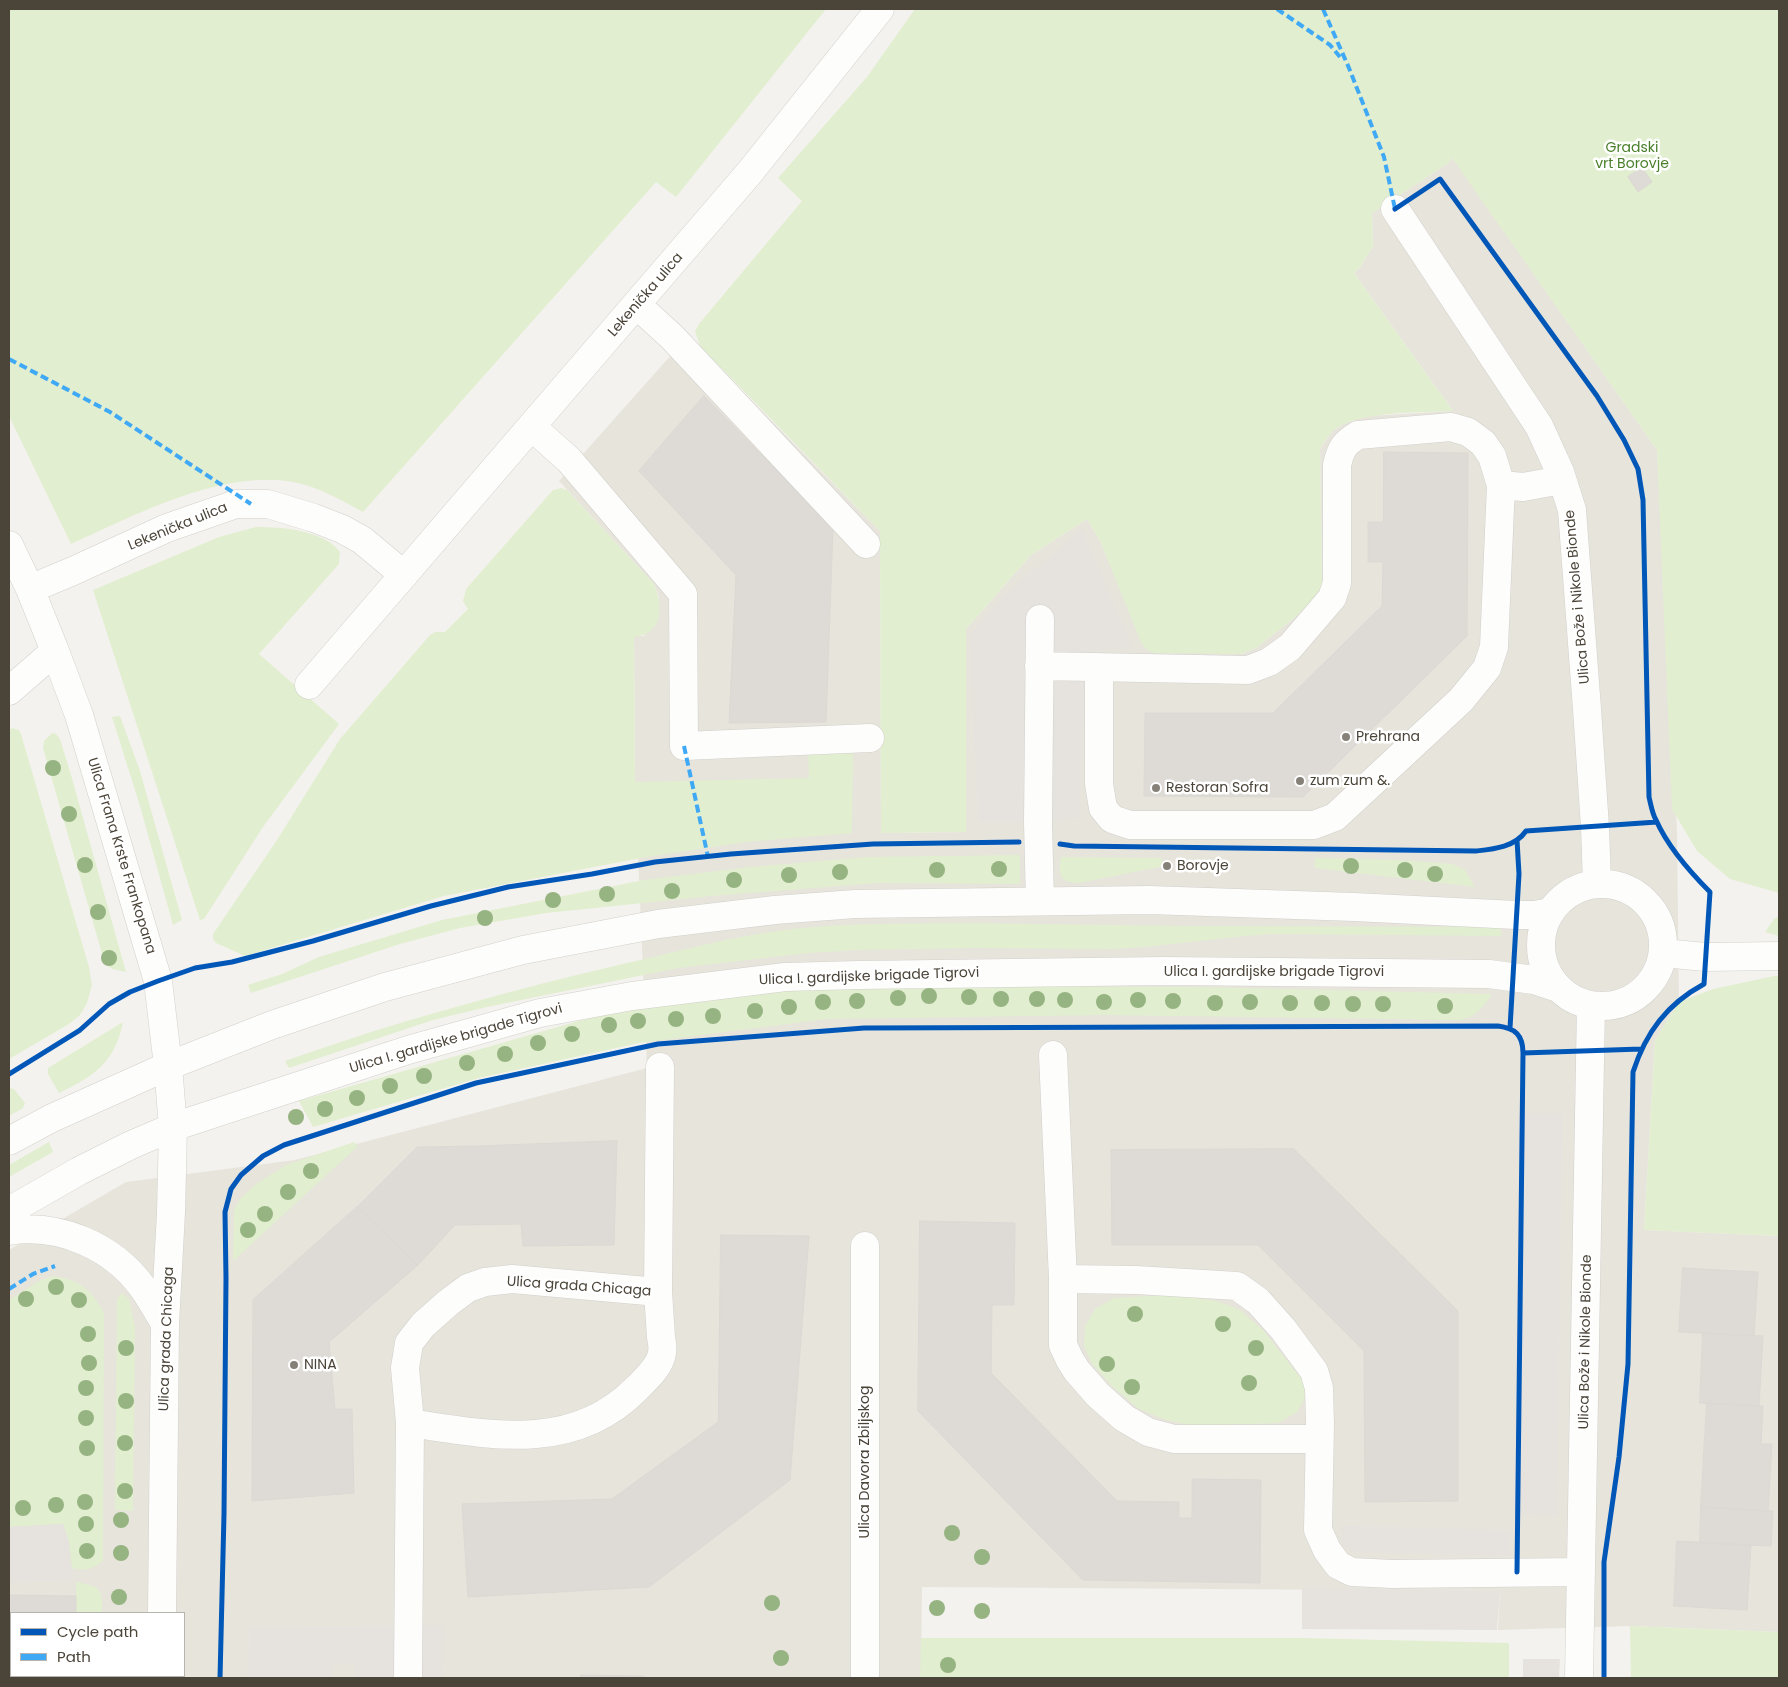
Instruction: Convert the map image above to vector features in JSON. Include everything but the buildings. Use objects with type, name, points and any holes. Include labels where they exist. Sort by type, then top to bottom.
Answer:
[{"type":"street","name":"Lekenička ulica","points":[[309,685],[750,172],[880,9]]},
{"type":"street","name":"Ulica Bože i Nikole Bionde","points":[[1395,209],[1540,426],[1572,510],[1595,827],[1597,884]]},
{"type":"street","points":[[636,305],[672,337],[866,544]]},
{"type":"street","points":[[532,427],[569,460],[683,594],[684,746],[870,738]]},
{"type":"street","points":[[1039,666],[1248,670],[1269,662],[1290,647],[1332,598],[1337,583],[1337,465],[1341,450],[1348,442],[1358,435],[1451,427],[1468,432],[1483,443],[1492,456],[1501,485],[1494,648],[1487,668],[1460,700],[1334,817],[1314,825],[1130,825],[1112,819],[1103,808],[1099,784],[1099,668]]},
{"type":"street","points":[[1501,485],[1523,487],[1562,480]]},
{"type":"street","name":"Lekenička ulica","points":[[30,589],[73,572],[168,528],[236,504],[268,504],[342,529],[362,540],[404,575]]},
{"type":"street","name":"Ulica Frana Krste Frankopana","points":[[9,544],[56,651],[79,715],[158,981],[168,1066]]},
{"type":"street","points":[[1040,619],[1038,823],[1040,901]]},
{"type":"street","points":[[9,690],[56,651]]},
{"type":"street","points":[[1597,884],[1615,885],[1632,892],[1646,902],[1656,917],[1662,935],[1663,953],[1657,972],[1646,988],[1630,1000],[1611,1006],[1591,1005],[1573,999],[1558,988],[1546,971],[1541,951],[1543,931],[1551,912],[1563,898],[1579,888],[1597,884]]},
{"type":"street","points":[[9,1142],[52,1118],[168,1066],[272,1025],[385,987],[523,950],[658,924],[775,910],[855,904],[1040,901],[1150,900],[1534,916],[1551,912]]},
{"type":"street","points":[[1663,953],[1705,957],[1779,956]]},
{"type":"street","name":"Ulica I. gardijske brigade Tigrovi","points":[[9,1211],[79,1171],[131,1145],[173,1127],[408,1050],[540,1013],[632,996],[785,977],[1056,972],[1489,974],[1534,980],[1558,988]]},
{"type":"street","name":"Ulica Bože i Nikole Bionde","points":[[1579,1678],[1591,1005]]},
{"type":"street","points":[[1053,1055],[1063,1279],[1063,1345],[1077,1371],[1098,1395],[1124,1418],[1148,1432],[1174,1439],[1319,1439]]},
{"type":"street","name":"Ulica grada Chicaga","points":[[162,1612],[165,1324],[172,1212],[173,1127],[168,1066]]},
{"type":"street","points":[[658,1292],[660,1067]]},
{"type":"street","points":[[9,1231],[34,1229],[67,1233],[100,1248],[118,1261],[142,1286],[165,1324]]},
{"type":"street","name":"Ulica Davora Zbiljskog","points":[[864,1678],[865,1246]]},
{"type":"street","name":"Ulica grada Chicaga","points":[[408,1678],[410,1423],[405,1368],[409,1343],[422,1325],[468,1288],[485,1282],[512,1279],[658,1292],[662,1353],[653,1373],[631,1395],[609,1412],[586,1424],[556,1432],[521,1436],[485,1434],[410,1423]]},
{"type":"street","points":[[1063,1279],[1136,1280],[1237,1286],[1258,1301],[1283,1329],[1314,1371],[1319,1388],[1318,1530],[1327,1550],[1338,1564],[1352,1572],[1392,1574],[1581,1572]]},
{"type":"shaded area","points":[[1452,157],[1657,450],[1677,830],[1679,1002],[1655,1040],[1644,1230],[1779,1236],[1779,1632],[1631,1626],[1498,1630],[1500,1591],[922,1587],[921,1678],[9,1678],[9,1250],[126,1182],[295,1160],[647,1068],[635,782],[634,636],[644,636],[659,597],[654,584],[559,481],[688,336],[880,531],[881,833],[966,832],[966,629],[1031,555],[1087,519],[1100,541],[1146,649],[1241,654],[1256,648],[1299,614],[1322,586],[1320,449],[1331,432],[1343,424],[1367,416],[1453,411],[1354,273],[1361,266],[1373,246],[1372,213],[1447,164]]},
{"type":"shaded area","points":[[1082,530],[1133,648],[1086,651],[1079,818],[1038,823],[978,822],[970,635],[1007,593]]},
{"type":"shaded area","points":[[1519,1113],[1562,1113],[1557,1515],[1514,1514]]},
{"type":"shaded area","points":[[63,1524],[69,1542],[72,1581],[9,1583],[9,1527]]},
{"type":"shaded area","points":[[1341,1526],[1511,1530],[1511,1556],[1353,1552],[1340,1544]]},
{"type":"shaded area","points":[[1302,1588],[1500,1591],[1497,1630],[1302,1629]]},
{"type":"shaded area","points":[[444,1625],[442,1678],[355,1678],[354,1663],[332,1664],[332,1678],[247,1678],[249,1627]]},
{"type":"shaded area","points":[[1523,1659],[1560,1659],[1559,1678],[1523,1678]]},
{"type":"green space","points":[[9,9],[826,9],[676,197],[656,182],[363,512],[330,494],[303,484],[266,480],[237,482],[179,497],[71,544],[9,416]]},
{"type":"green space","name":"Gradski vrt Borovje","points":[[915,9],[1779,9],[1779,893],[1730,879],[1697,851],[1672,809],[1657,450],[1452,158],[1447,164],[1372,213],[1373,246],[1361,266],[1354,273],[1453,411],[1371,416],[1341,426],[1328,436],[1320,449],[1322,587],[1317,596],[1299,614],[1256,648],[1241,654],[1153,653],[1146,649],[1141,642],[1100,541],[1087,519],[1031,555],[966,629],[966,832],[881,833],[880,531],[700,346],[695,331],[802,201],[778,178],[867,77]]},
{"type":"green space","points":[[561,488],[567,490],[654,584],[657,592],[660,610],[656,625],[644,635],[634,637],[635,782],[809,778],[808,752],[853,749],[852,833],[746,842],[641,858],[444,896],[245,956],[216,943],[213,939],[213,934],[277,840],[340,739],[430,635],[435,632],[445,632],[468,609],[463,601],[466,589],[553,490]]},
{"type":"green space","points":[[256,527],[289,529],[313,534],[333,545],[340,552],[339,564],[259,654],[339,724],[263,827],[204,919],[200,920],[93,590],[219,537]]},
{"type":"green space","points":[[120,716],[140,771],[182,920],[173,925],[140,806],[112,717]]},
{"type":"green space","points":[[12,728],[19,730],[21,734],[89,967],[92,985],[87,1003],[80,1015],[69,1024],[9,1059],[9,730]]},
{"type":"green space","points":[[52,733],[56,734],[60,739],[126,972],[112,969],[105,964],[43,748],[44,741]]},
{"type":"green space","points":[[1020,855],[1020,884],[878,883],[712,896],[546,913],[460,928],[400,944],[251,993],[248,985],[282,974],[319,957],[442,920],[644,880],[750,867],[867,857]]},
{"type":"green space","points":[[1061,857],[1161,858],[1164,866],[1072,883],[1061,876]]},
{"type":"green space","points":[[1315,858],[1403,860],[1453,864],[1465,870],[1475,887],[1315,868]]},
{"type":"green space","points":[[1779,916],[1779,936],[1765,932],[1774,919]]},
{"type":"green space","points":[[866,924],[1501,927],[1501,936],[1273,934],[1114,949],[974,948],[857,950],[809,953],[678,968],[487,1007],[433,1020],[289,1068],[285,1061],[327,1046],[498,995],[729,939],[789,929],[815,927]]},
{"type":"green space","points":[[1779,976],[1779,1236],[1644,1230],[1655,1040],[1679,1002],[1713,989]]},
{"type":"green space","points":[[805,985],[1201,987],[1492,994],[1475,1014],[1460,1020],[1105,1015],[827,1019],[639,1043],[479,1078],[313,1127],[299,1101],[617,1010]]},
{"type":"green space","points":[[123,1022],[115,1048],[102,1066],[93,1074],[59,1093],[48,1074],[48,1068]]},
{"type":"green space","points":[[9,1088],[14,1089],[25,1103],[23,1108],[9,1116]]},
{"type":"green space","points":[[49,1142],[53,1152],[9,1177],[9,1165]]},
{"type":"green space","points":[[354,1142],[357,1147],[233,1261],[234,1210],[240,1199],[256,1184],[286,1165]]},
{"type":"green space","points":[[52,1276],[70,1280],[84,1287],[95,1298],[104,1313],[103,1561],[91,1568],[85,1569],[72,1568],[69,1542],[62,1524],[9,1527],[9,1300],[39,1281]]},
{"type":"green space","points":[[122,1293],[129,1299],[135,1327],[133,1511],[115,1510],[117,1299]]},
{"type":"green space","points":[[1172,1295],[1217,1301],[1240,1310],[1263,1330],[1303,1381],[1306,1396],[1297,1412],[1278,1423],[1193,1426],[1163,1419],[1139,1409],[1112,1386],[1092,1364],[1084,1346],[1085,1326],[1095,1309],[1114,1298]]},
{"type":"green space","points":[[76,1582],[91,1585],[99,1590],[102,1599],[102,1612],[76,1612]]},
{"type":"green space","points":[[1630,1626],[1779,1632],[1779,1678],[1631,1678]]},
{"type":"green space","points":[[921,1638],[1303,1638],[1509,1643],[1509,1678],[920,1678]]},
{"type":"marked path","points":[[1277,9],[1330,45],[1340,57]]},
{"type":"marked path","points":[[1323,9],[1349,68],[1384,157],[1395,209],[1397,208]]},
{"type":"marked path","points":[[9,359],[110,412],[251,504]]},
{"type":"marked path","points":[[684,746],[708,857]]},
{"type":"marked path","points":[[9,1289],[33,1274],[55,1266]]},
{"type":"cycle path","points":[[1395,209],[1440,179],[1597,396],[1624,440],[1638,469],[1643,500],[1649,797],[1654,815],[1667,840],[1687,867],[1710,892],[1704,984],[1669,1010],[1651,1032],[1633,1072],[1628,1364],[1619,1457],[1604,1562],[1604,1678]]},
{"type":"cycle path","points":[[1060,844],[1074,846],[1476,851],[1510,844],[1526,831],[1657,822]]},
{"type":"cycle path","points":[[1510,1028],[1519,874],[1517,840]]},
{"type":"cycle path","points":[[9,1074],[80,1030],[109,1004],[130,992],[158,981],[195,968],[232,962],[313,941],[431,906],[508,887],[655,862],[731,854],[873,844],[1019,842]]},
{"type":"cycle path","points":[[220,1678],[224,1514],[225,1212],[231,1189],[241,1175],[263,1156],[284,1145],[476,1083],[658,1044],[864,1028],[1498,1026],[1509,1029],[1520,1037],[1523,1053],[1641,1049]]},
{"type":"cycle path","points":[[1517,1572],[1523,1053]]},
{"type":"place","name":"Prehrana","points":[[1346,737]]},
{"type":"place","name":"zum zum &.","points":[[1300,781]]},
{"type":"place","name":"Restoran Sofra","points":[[1156,788]]},
{"type":"place","name":"Borovje","points":[[1167,866]]},
{"type":"place","name":"NINA","points":[[294,1365]]}]
